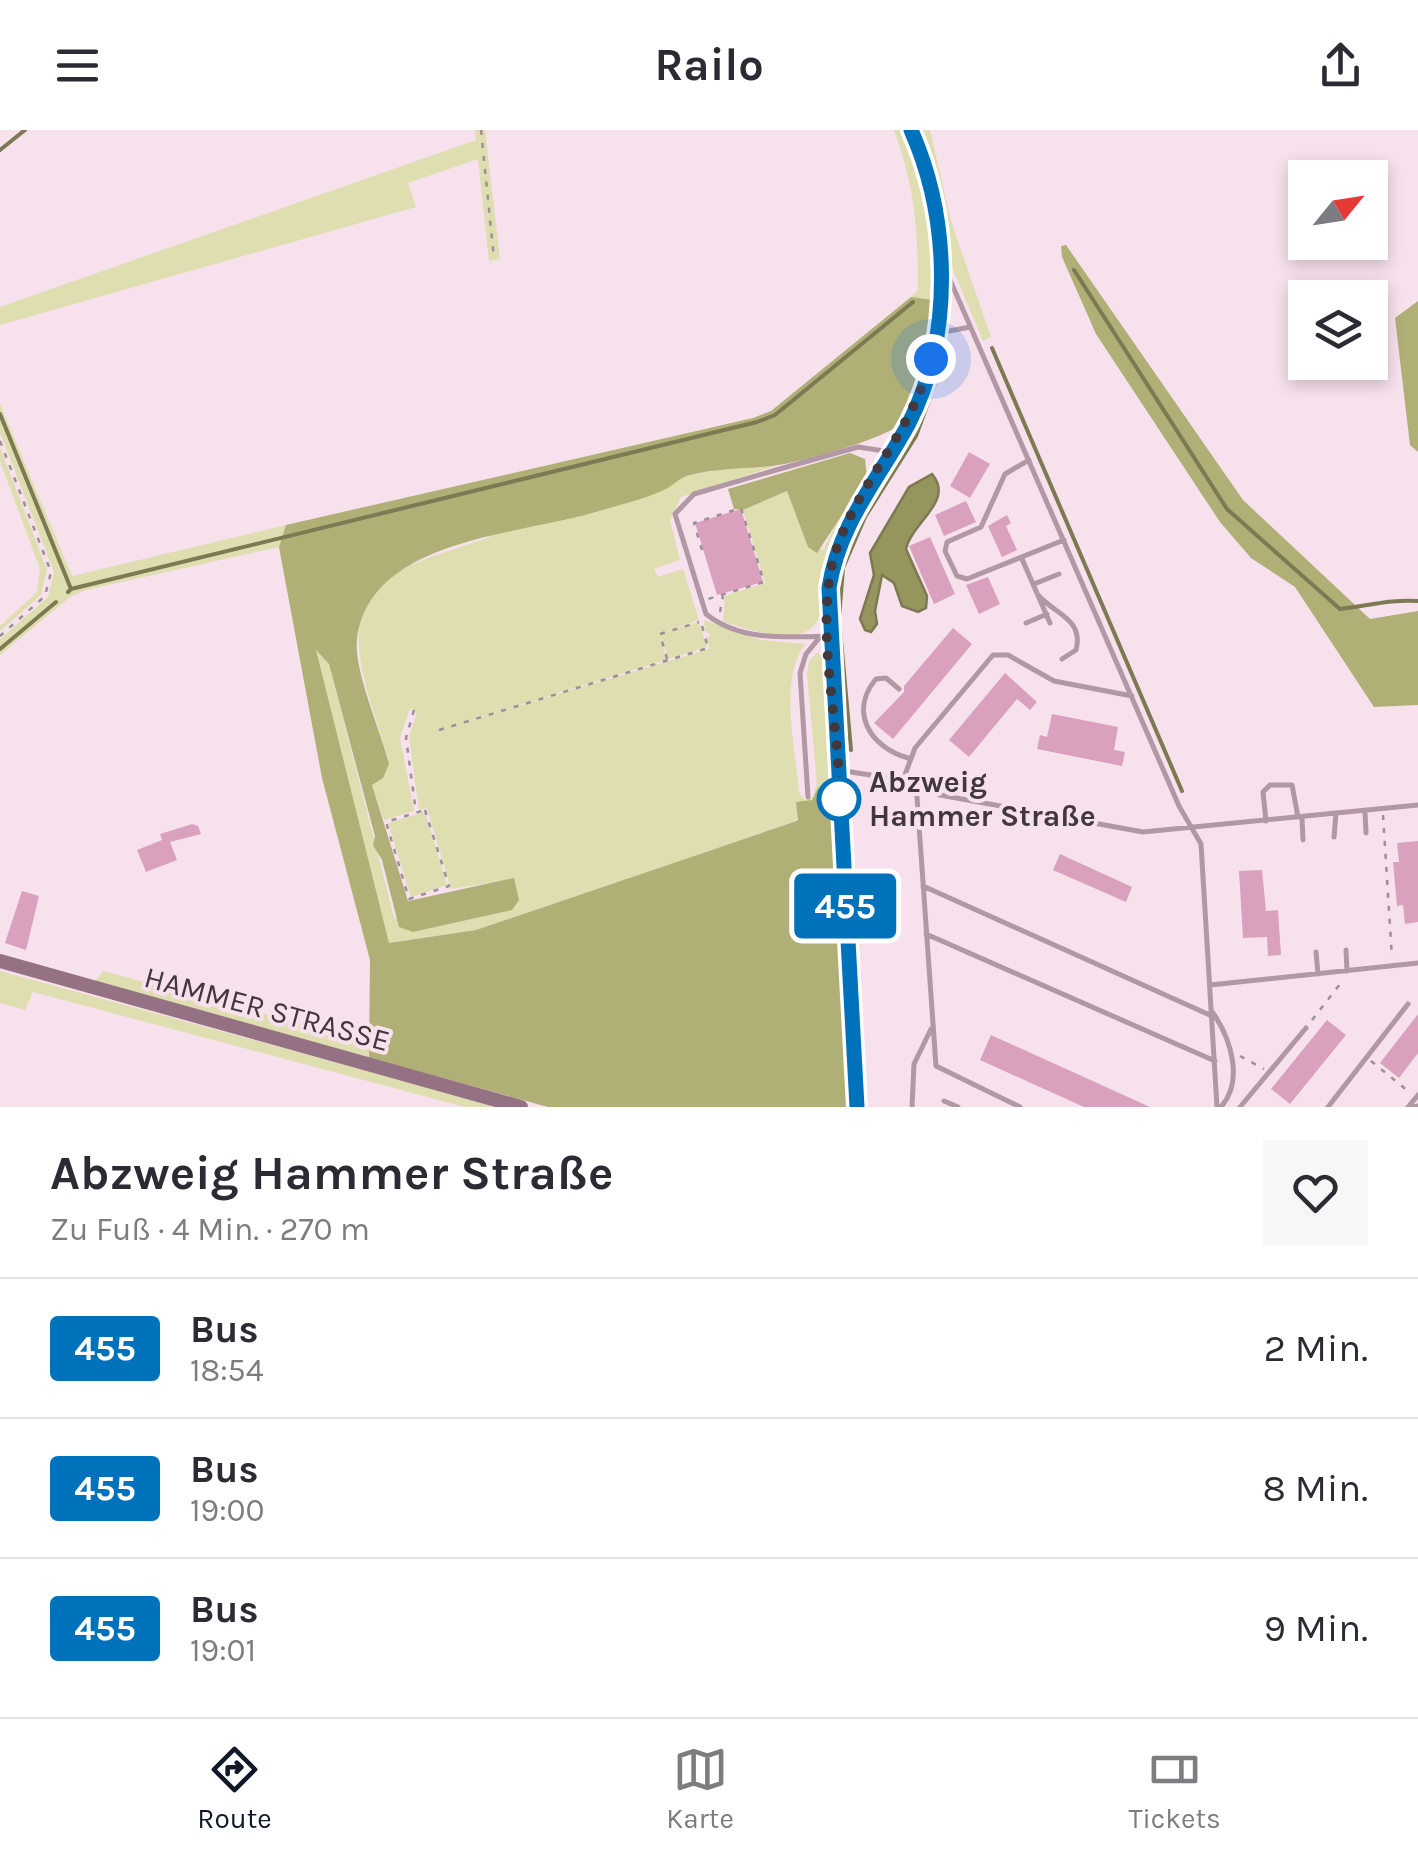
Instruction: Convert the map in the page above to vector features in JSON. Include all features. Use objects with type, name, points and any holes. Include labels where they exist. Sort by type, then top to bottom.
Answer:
[{"type":"main road","name":"HAMMER STRASSE","points":[[0,961],[520,1107]]},
{"type":"street","points":[[857,1107],[838,770],[825,636],[838,544],[917,406],[936,334],[941,259],[933,197],[912,130]]},
{"type":"lane","points":[[941,259],[1132,696],[1202,844],[1219,1107]]},
{"type":"lane","points":[[936,334],[970,326]]},
{"type":"lane","points":[[825,636],[777,638],[716,622],[706,614],[675,524],[679,506],[686,498],[858,447],[892,452]]},
{"type":"lane","points":[[1029,460],[1005,474],[981,527],[945,547],[957,576],[964,580],[1064,540]]},
{"type":"lane","points":[[1022,559],[1050,623]]},
{"type":"lane","points":[[1034,585],[1060,574]]},
{"type":"lane","points":[[1039,596],[1066,614],[1078,640],[1076,650],[1062,658]]},
{"type":"lane","points":[[1026,622],[1046,614]]},
{"type":"lane","points":[[808,798],[800,673],[806,654],[825,636]]},
{"type":"lane","points":[[902,780],[908,758],[993,655],[1008,655],[1045,678],[1132,696]]},
{"type":"lane","points":[[899,688],[886,678],[876,679],[862,699],[862,714],[870,733],[908,758]]},
{"type":"lane","points":[[838,770],[902,780],[940,796],[1130,831],[1418,805]]},
{"type":"lane","points":[[916,784],[938,1070],[1020,1107]]},
{"type":"lane","points":[[1266,820],[1263,792],[1270,785],[1292,786],[1304,840]]},
{"type":"lane","points":[[1365,810],[1366,833]]},
{"type":"lane","points":[[1334,837],[1336,813]]},
{"type":"lane","points":[[923,886],[1212,1013],[1228,1038],[1230,1056],[1231,1092],[1219,1107]]},
{"type":"lane","points":[[926,934],[1215,1060]]},
{"type":"lane","points":[[1346,950],[1349,971]]},
{"type":"lane","points":[[1316,952],[1318,974]]},
{"type":"lane","points":[[1210,985],[1418,964]]},
{"type":"lane","points":[[1328,1107],[1408,1004]]},
{"type":"lane","points":[[912,1107],[914,1064],[932,1026]]},
{"type":"lane","points":[[1240,1107],[1306,1028]]},
{"type":"lane","points":[[1413,1107],[1417,1096]]},
{"type":"lane","points":[[944,1101],[958,1107]]},
{"type":"path","points":[[481,130],[494,259]]},
{"type":"path","points":[[0,440],[52,572],[45,596],[0,636]]},
{"type":"path","points":[[701,601],[764,582],[741,508],[694,523],[702,550]]},
{"type":"path","points":[[716,622],[723,594]]},
{"type":"path","points":[[668,660],[660,634],[700,621],[706,614]]},
{"type":"path","points":[[439,730],[708,648],[700,621]]},
{"type":"path","points":[[414,710],[406,738],[416,812]]},
{"type":"path","points":[[1382,808],[1393,966]]},
{"type":"path","points":[[425,810],[449,886],[410,899],[386,822],[416,812],[425,810]]},
{"type":"path","points":[[1306,1028],[1349,971]]},
{"type":"path","points":[[1230,1056],[1240,1056],[1269,1072]]},
{"type":"path","points":[[1366,1057],[1417,1096]]},
{"type":"green space","points":[[475,130],[485,130],[500,259],[489,261],[478,159],[408,183],[416,207],[0,325],[0,307],[476,140]]},
{"type":"green space","points":[[894,130],[906,130],[920,171],[930,235],[933,300],[911,297],[918,290],[916,228],[907,171]]},
{"type":"green space","points":[[921,130],[930,130],[951,221],[991,337],[983,341],[951,265],[940,193]]},
{"type":"green space","points":[[0,404],[72,576],[286,525],[279,547],[86,590],[70,597],[0,655],[0,639],[48,597],[54,572],[0,433]]},
{"type":"green space","points":[[0,447],[47,570],[41,595],[0,631],[0,626],[37,592],[40,569],[0,461]]},
{"type":"green space","points":[[753,464],[775,466],[681,497],[670,520],[680,560],[654,569],[658,577],[683,569],[699,620],[660,633],[699,622],[707,647],[668,659],[660,634],[666,660],[438,730],[709,649],[707,637],[711,635],[705,631],[704,620],[761,640],[805,644],[792,677],[790,696],[799,793],[805,800],[813,797],[817,784],[807,674],[809,661],[818,652],[824,662],[832,783],[824,785],[794,822],[476,930],[388,943],[315,648],[329,664],[394,917],[413,932],[504,912],[514,879],[451,889],[427,808],[419,810],[409,737],[417,712],[410,708],[400,738],[414,811],[384,820],[372,785],[389,764],[359,650],[360,624],[369,600],[387,579],[418,562],[512,527],[533,527],[662,491],[684,476]]},
{"type":"green space","points":[[787,491],[808,546],[823,550],[847,503],[858,492],[831,545],[818,620],[801,633],[788,635],[745,629],[723,621],[725,596],[765,583],[743,510]]},
{"type":"green space","points":[[425,812],[447,885],[411,897],[388,823]]},
{"type":"green space","points":[[0,971],[499,1107],[465,1107],[33,992],[25,1010],[0,1003]]},
{"type":"green space","points":[[103,971],[371,1042],[368,1058],[94,983]]},
{"type":"shaded area","points":[[1066,245],[1243,500],[1370,619],[1418,611],[1418,705],[1374,707],[1295,587],[1251,558],[1220,522],[1096,334],[1062,257],[1061,246]]},
{"type":"shaded area","points":[[911,297],[933,300],[927,347],[916,396],[901,423],[893,429],[800,461],[690,475],[629,503],[451,547],[417,561],[388,581],[367,606],[357,652],[389,764],[383,778],[372,785],[408,901],[514,878],[519,900],[512,910],[413,932],[399,927],[382,860],[373,845],[375,836],[329,664],[316,650],[389,943],[476,930],[794,822],[798,820],[796,802],[812,800],[818,788],[832,783],[851,1107],[548,1107],[369,1058],[370,960],[322,778],[279,547],[286,525],[753,418],[771,411]]},
{"type":"shaded area","points":[[1418,301],[1418,452],[1410,445],[1395,318]]},
{"type":"shaded area","points":[[850,453],[865,459],[867,477],[817,553],[808,547],[787,491],[743,510],[734,509],[728,489]]},
{"type":"shaded area","points":[[932,474],[938,484],[935,502],[906,549],[927,596],[926,608],[918,612],[902,606],[894,583],[882,575],[875,611],[877,624],[871,632],[865,630],[860,619],[874,575],[870,553],[909,487]]},
{"type":"building","points":[[969,452],[990,464],[970,498],[950,486]]},
{"type":"building","points":[[966,501],[976,522],[944,536],[935,515]]},
{"type":"building","points":[[741,509],[763,582],[717,595],[695,523]]},
{"type":"building","points":[[1007,515],[1011,523],[1006,526],[1017,550],[1002,557],[988,526]]},
{"type":"building","points":[[930,537],[955,594],[934,604],[909,546]]},
{"type":"building","points":[[988,577],[1000,604],[979,614],[966,585]]},
{"type":"building","points":[[953,628],[972,644],[893,739],[874,723],[904,692],[904,686]]},
{"type":"building","points":[[1005,673],[1037,702],[1030,710],[1017,699],[969,757],[949,740]]},
{"type":"building","points":[[1052,714],[1118,727],[1114,750],[1125,752],[1122,766],[1037,749],[1040,735],[1047,737]]},
{"type":"building","points":[[192,824],[198,826],[201,834],[170,842],[177,860],[146,872],[137,850],[162,840],[160,834]]},
{"type":"building","points":[[1418,841],[1418,922],[1405,924],[1403,905],[1397,906],[1393,862],[1399,862],[1397,843]]},
{"type":"building","points":[[1060,854],[1132,887],[1126,902],[1053,870]]},
{"type":"building","points":[[1262,870],[1266,911],[1278,910],[1281,955],[1268,956],[1267,937],[1243,938],[1239,871]]},
{"type":"building","points":[[22,891],[39,896],[26,950],[5,943]]},
{"type":"building","points":[[1418,1014],[1418,1053],[1399,1078],[1380,1063]]},
{"type":"building","points":[[1327,1020],[1346,1035],[1290,1104],[1271,1089]]},
{"type":"building","points":[[991,1035],[1150,1107],[1084,1107],[980,1060]]},
{"type":"waterway","points":[[0,150],[25,130]]},
{"type":"waterway","points":[[1074,270],[1227,509],[1340,609],[1418,601]]},
{"type":"waterway","points":[[71,589],[757,422],[775,415],[913,302]]},
{"type":"waterway","points":[[992,348],[1182,791]]},
{"type":"waterway","points":[[851,750],[839,618],[843,568],[865,517],[916,436],[946,353]]},
{"type":"waterway","points":[[0,414],[71,589],[68,592]]},
{"type":"waterway","points":[[0,649],[56,602]]},
{"type":"bus line","name":"455","points":[[857,1107],[829,588],[838,544],[847,524],[917,406],[936,334],[941,259],[924,158],[911,130]]},
{"type":"place","name":"Abzweig Hammer Straße","points":[[839,799]]},
{"type":"route","points":[[839,799],[828,611],[832,566],[847,524],[908,425],[931,359]]}]
